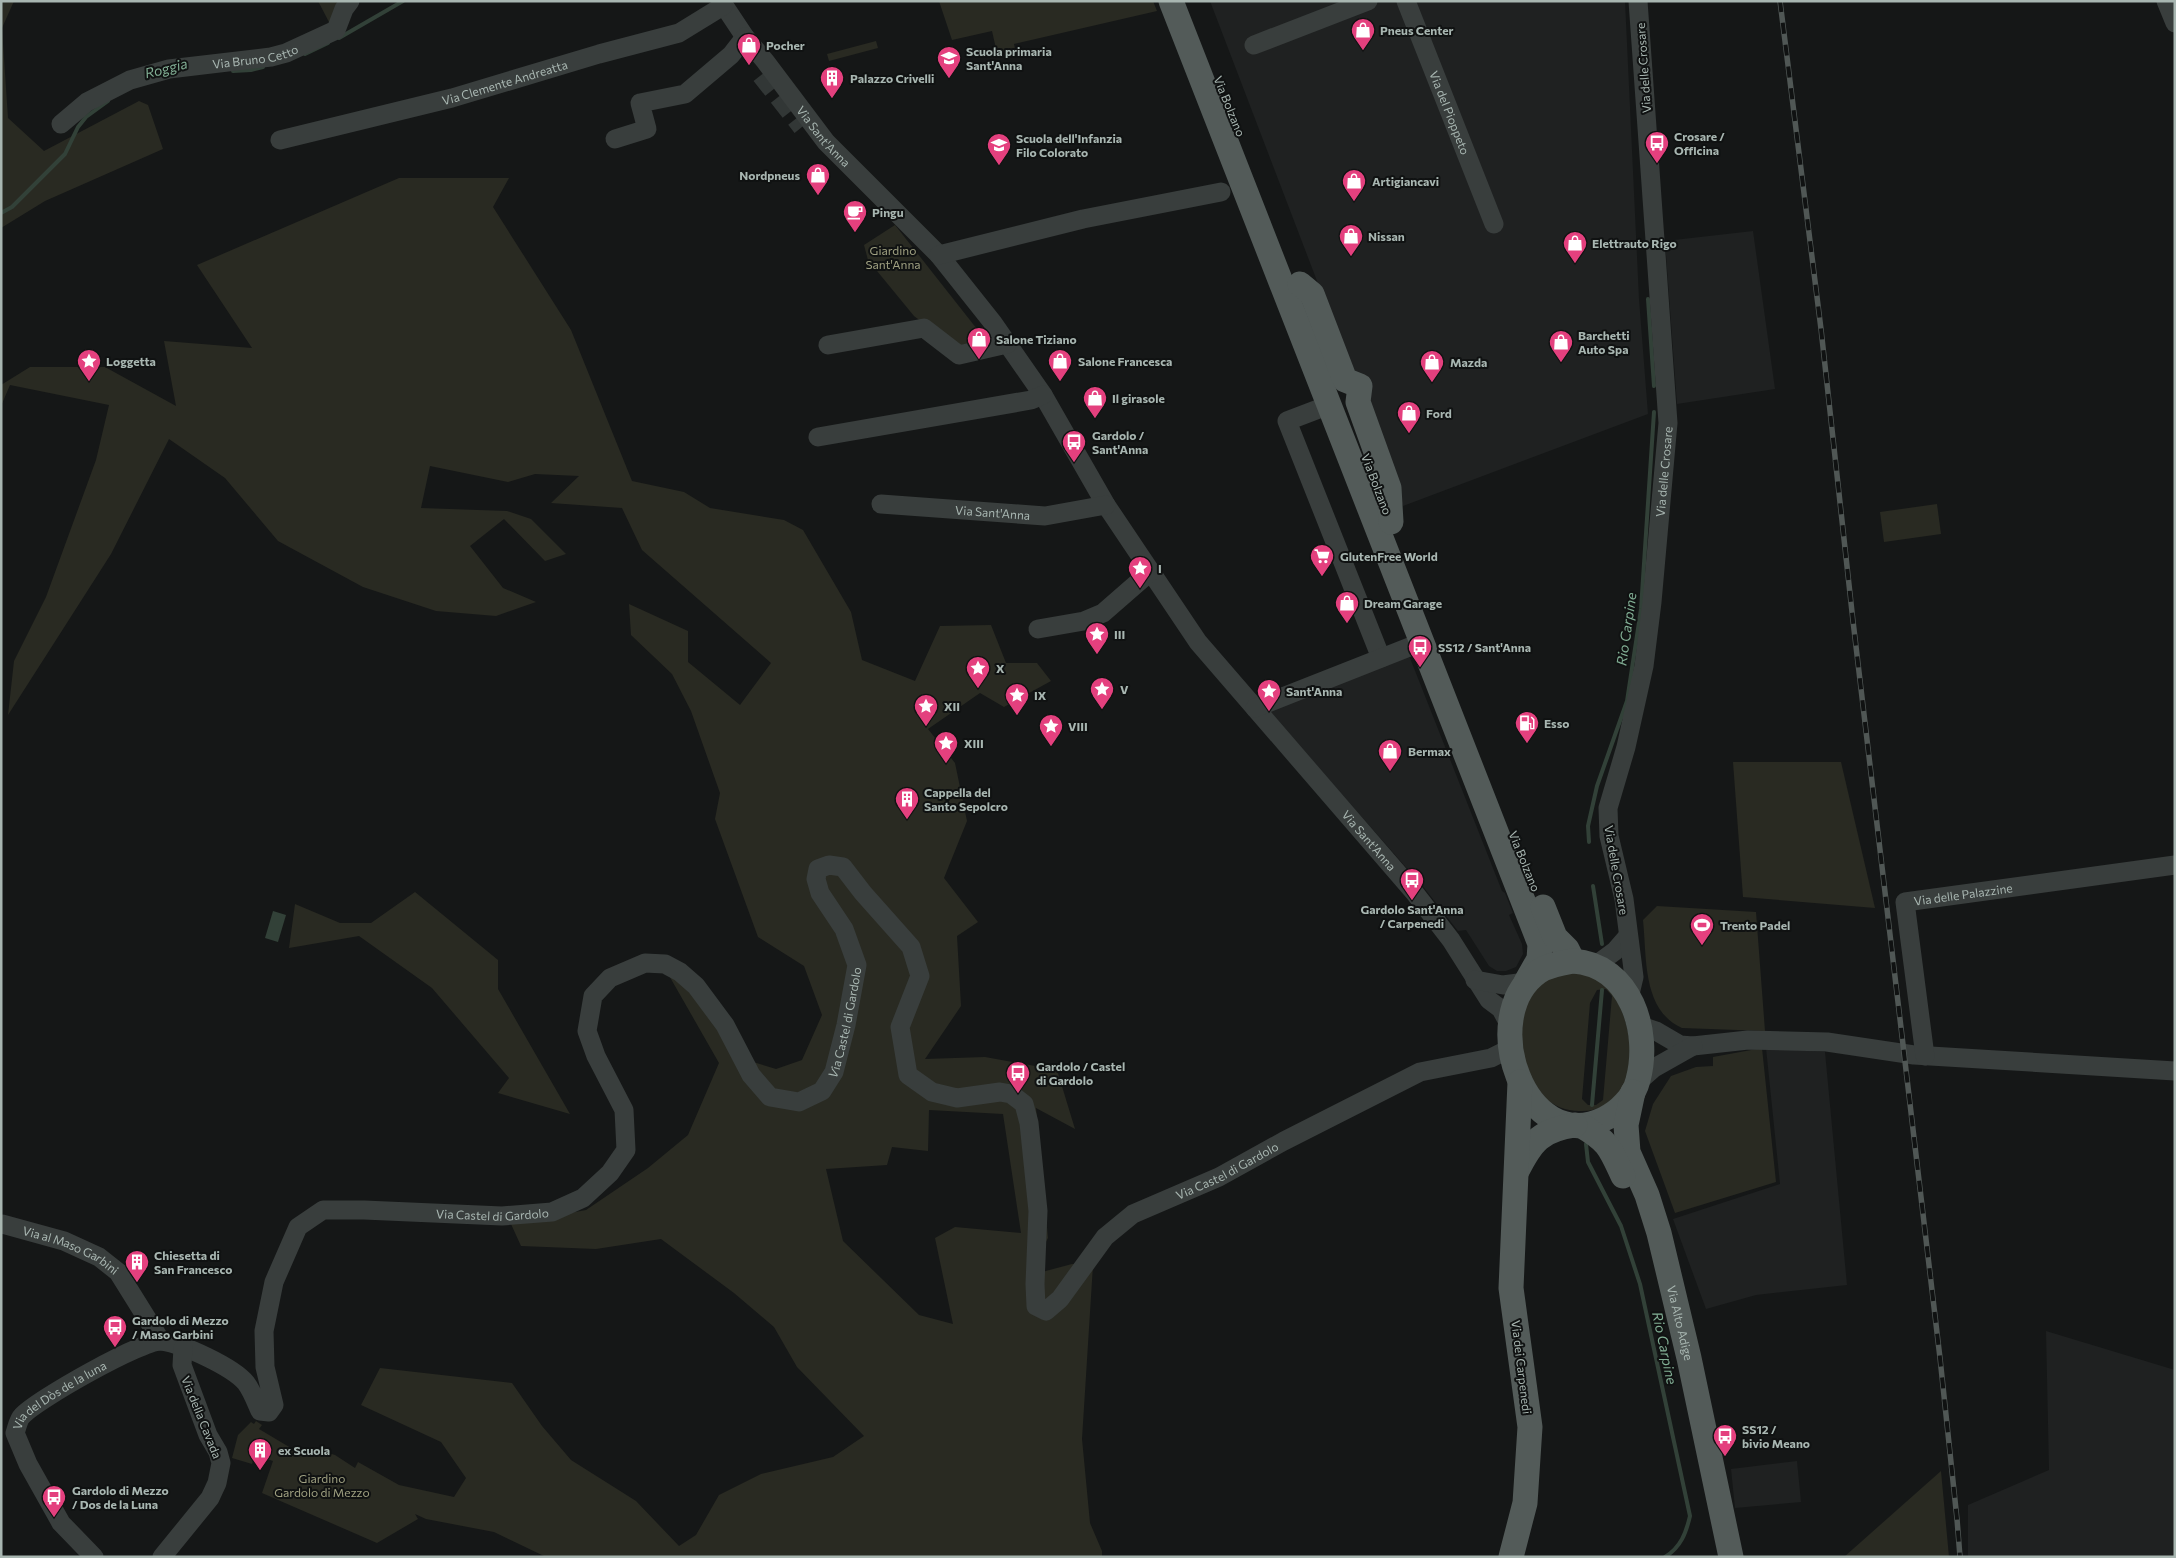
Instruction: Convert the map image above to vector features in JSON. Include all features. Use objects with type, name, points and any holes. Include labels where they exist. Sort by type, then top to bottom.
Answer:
[{"type":"main road","name":"Via Bolzano","points":[[1171,1],[1540,944],[1540,960],[1526,982]]},
{"type":"main road","name":"Via Bolzano","points":[[1189,1],[1300,284],[1312,294],[1345,380],[1360,386],[1358,402],[1389,488],[1391,522],[1555,937],[1585,963]]},
{"type":"main road","points":[[1474,773],[1473,800],[1498,867],[1496,875]]},
{"type":"main road","points":[[1585,963],[1622,985],[1630,998],[1638,1025],[1643,1060],[1635,1087],[1611,1116],[1598,1122],[1579,1125],[1561,1122],[1546,1114],[1534,1104],[1510,1065],[1509,1024],[1511,1012],[1526,982],[1538,971],[1553,965],[1585,963]]},
{"type":"main road","name":"Via dei Carpenedi","points":[[1510,1065],[1515,1175],[1511,1288],[1530,1426],[1525,1503],[1511,1557]]},
{"type":"main road","name":"Via Alto Adige","points":[[1635,1087],[1626,1125],[1628,1152],[1647,1196],[1659,1233],[1689,1358],[1731,1557]]},
{"type":"main road","name":"Via dei Carpenedi","points":[[1515,1175],[1528,1149],[1538,1138],[1560,1127],[1579,1125]]},
{"type":"main road","name":"Via Alto Adige","points":[[1579,1125],[1602,1138],[1610,1146],[1636,1206],[1651,1261],[1716,1557]]},
{"type":"street","name":"Via Bruno Cetto","points":[[62,124],[87,102],[130,80],[169,69],[239,62],[286,53],[336,30],[344,9],[350,1]]},
{"type":"street","points":[[1254,45],[1368,1]]},
{"type":"street","name":"Via del Pioppeto","points":[[1406,1],[1494,224]]},
{"type":"street","name":"Via delle Crosare","points":[[1630,998],[1634,977],[1624,899],[1609,836],[1608,808],[1626,747],[1644,666],[1652,602],[1668,423],[1638,1]]},
{"type":"street","points":[[2166,1],[2175,23]]},
{"type":"street","name":"Via Sant'Anna","points":[[715,4],[745,37],[826,142],[939,255],[1007,344],[1042,395],[1106,505],[1198,642],[1414,892],[1451,940],[1474,980],[1490,1000],[1501,1009],[1509,1024]]},
{"type":"street","name":"Via Clemente Andreatta","points":[[280,140],[452,98],[599,54],[679,33],[715,4]]},
{"type":"street","points":[[615,139],[647,129],[640,103],[685,94],[731,55],[745,37]]},
{"type":"street","points":[[939,255],[1083,218],[1221,192]]},
{"type":"street","points":[[828,345],[924,328],[959,355],[1007,344]]},
{"type":"street","points":[[818,437],[1031,400],[1042,395]]},
{"type":"street","points":[[1329,405],[1287,421],[1381,658]]},
{"type":"street","name":"Via Sant'Anna","points":[[881,504],[1046,516],[1106,505]]},
{"type":"street","points":[[1038,629],[1084,620],[1103,613],[1150,572]]},
{"type":"street","points":[[1255,708],[1422,642]]},
{"type":"street","name":"Via Castel di Gardolo","points":[[161,1341],[224,1365],[246,1383],[260,1411],[269,1412],[274,1405],[265,1367],[264,1331],[274,1282],[298,1227],[323,1210],[502,1216],[552,1212],[583,1198],[610,1173],[626,1150],[624,1110],[596,1056],[587,1031],[593,996],[610,978],[645,963],[665,964],[680,972],[696,986],[726,1024],[751,1075],[770,1097],[799,1102],[822,1091],[834,1072],[846,1025],[857,966],[844,930],[820,893],[816,879],[818,869],[829,865],[843,867],[863,893],[911,947],[920,976],[900,1027],[908,1075],[932,1092],[957,1098],[1000,1092],[1011,1094],[1024,1104],[1029,1123],[1038,1211],[1034,1284],[1036,1306],[1046,1311],[1060,1299],[1105,1237],[1133,1214],[1219,1177],[1284,1141],[1420,1072],[1510,1065]]},
{"type":"street","name":"Via delle Palazzine","points":[[1925,1056],[1905,902],[2175,866]]},
{"type":"street","points":[[1585,963],[1615,952],[1628,936]]},
{"type":"street","points":[[1474,980],[1503,985],[1526,982]]},
{"type":"street","points":[[1638,1025],[1656,1031],[1680,1045],[1694,1046],[1748,1040],[1827,1042],[1925,1056],[2175,1071]]},
{"type":"street","points":[[1635,1087],[1654,1068],[1694,1046]]},
{"type":"street","name":"Via al Maso Garbini","points":[[2,1224],[64,1241],[99,1257],[118,1272],[161,1341]]},
{"type":"street","name":"Via del Dòs de la luna","points":[[94,1557],[61,1522],[28,1464],[15,1434],[20,1417],[34,1404],[106,1364],[148,1342],[161,1341]]},
{"type":"street","name":"Via della Cavada","points":[[162,1557],[210,1498],[217,1483],[221,1463],[218,1452],[208,1435],[182,1365],[183,1348]]},
{"type":"shaded area","points":[[1210,1],[1625,1],[1639,299],[1648,414],[1403,506]]},
{"type":"shaded area","points":[[1753,231],[1775,389],[1677,404],[1665,241]]},
{"type":"shaded area","points":[[1408,653],[1502,891],[1505,893],[1513,913],[1509,915],[1522,944],[1523,954],[1516,967],[1506,971],[1497,971],[1489,966],[1466,930],[1458,931],[1425,889],[1267,709]]},
{"type":"shaded area","points":[[273,911],[286,915],[278,942],[265,938]]},
{"type":"shaded area","points":[[1766,1048],[1825,1052],[1847,1285],[1756,1295],[1706,1309],[1673,1219],[1780,1184]]},
{"type":"shaded area","points":[[2046,1331],[2175,1370],[2175,1557],[1968,1557],[1968,1505],[2049,1470]]},
{"type":"shaded area","points":[[1797,1461],[1801,1502],[1735,1508],[1731,1469]]},
{"type":"green space","points":[[1,1],[14,1],[2,28],[8,118],[44,151],[139,101],[148,105],[163,149],[45,201],[1,228]]},
{"type":"green space","points":[[318,1],[340,1],[330,24]]},
{"type":"green space","points":[[939,1],[1153,1],[1157,11],[1014,44],[1015,49],[997,53],[992,31],[952,40]]},
{"type":"green space","points":[[876,41],[878,48],[829,61],[827,54]]},
{"type":"green space","name":"Giardino Gardolo di Mezzo","points":[[399,178],[509,178],[493,207],[571,330],[632,481],[684,492],[710,508],[784,520],[803,530],[851,612],[862,660],[915,681],[940,626],[991,625],[1006,663],[1037,663],[1051,681],[1004,707],[980,693],[928,729],[955,763],[967,821],[944,878],[978,922],[957,936],[961,1006],[925,1059],[985,1057],[1057,1070],[1075,1129],[1036,1108],[1048,1238],[1027,1276],[1072,1264],[1093,1265],[1082,1439],[1090,1523],[1102,1551],[1102,1557],[546,1557],[494,1532],[426,1519],[415,1514],[418,1519],[377,1543],[262,1493],[273,1461],[255,1455],[252,1464],[232,1458],[238,1435],[251,1422],[254,1424],[256,1421],[262,1425],[259,1429],[301,1454],[308,1447],[335,1455],[355,1468],[358,1462],[399,1485],[454,1497],[466,1478],[441,1442],[361,1405],[380,1368],[512,1383],[542,1426],[571,1460],[636,1501],[679,1546],[696,1535],[719,1495],[761,1474],[833,1457],[864,1436],[797,1367],[774,1327],[734,1293],[661,1239],[596,1249],[521,1246],[511,1224],[586,1210],[648,1168],[688,1135],[719,1063],[667,972],[692,989],[743,1059],[776,1069],[802,1060],[822,1015],[804,966],[758,937],[715,819],[720,793],[691,711],[672,674],[631,635],[629,604],[688,631],[688,662],[740,705],[771,663],[642,550],[622,508],[551,503],[579,476],[535,474],[508,482],[430,466],[421,508],[507,511],[531,519],[566,554],[545,561],[504,519],[470,546],[503,588],[536,602],[496,616],[436,611],[363,587],[278,541],[225,478],[169,439],[111,554],[8,715],[14,661],[46,597],[96,460],[109,405],[10,385],[1,406],[1,385],[30,367],[105,367],[176,406],[164,341],[252,348],[197,265]],"holes":[[[929,1110],[1003,1114],[1021,1233],[955,1227],[935,1238],[953,1324],[919,1315],[843,1241],[826,1169],[887,1165],[892,1147],[928,1151]]]},
{"type":"green space","name":"Giardino Sant'Anna","points":[[895,225],[988,343],[959,350],[914,316],[868,260],[864,245]]},
{"type":"green space","points":[[1937,504],[1941,534],[1884,542],[1880,512]]},
{"type":"green space","points":[[1733,762],[1841,762],[1875,908],[1743,897]]},
{"type":"green space","points":[[415,892],[498,960],[498,989],[570,1114],[498,1093],[509,1078],[432,988],[359,936],[289,948],[295,904],[340,923],[371,923]]},
{"type":"green space","name":"Trento Padel","points":[[1657,906],[1756,912],[1765,1031],[1682,1028],[1669,1020],[1653,996],[1647,966],[1643,920]]},
{"type":"green space","points":[[1582,973],[1601,980],[1613,993],[1625,1019],[1630,1049],[1630,1063],[1628,1076],[1623,1087],[1614,1098],[1593,1110],[1574,1111],[1552,1103],[1535,1086],[1528,1071],[1522,1037],[1523,1020],[1527,1004],[1534,990],[1549,978],[1558,975]],"holes":[[[1606,989],[1612,996],[1603,1100],[1596,1105],[1588,1105],[1582,1099],[1590,1003],[1597,990]]]},
{"type":"green space","points":[[1762,1048],[1776,1182],[1675,1213],[1645,1131],[1653,1104],[1671,1076],[1696,1067],[1713,1066],[1713,1057]]},
{"type":"green space","points":[[1941,1471],[1949,1557],[1844,1557]]},
{"type":"waterway","name":"Roggia","points":[[339,38],[403,1]]},
{"type":"waterway","name":"Roggia","points":[[305,54],[328,43]]},
{"type":"waterway","name":"Roggia","points":[[233,71],[263,67]]},
{"type":"waterway","name":"Roggia","points":[[1,213],[12,207],[65,154],[78,127],[86,117],[108,101]]},
{"type":"waterway","name":"Rio Carpine","points":[[1648,299],[1654,386]]},
{"type":"waterway","name":"Rio Carpine","points":[[1589,842],[1588,826],[1597,786],[1627,701],[1641,609],[1654,412]]},
{"type":"waterway","name":"Rio Carpine","points":[[1593,886],[1602,944]]},
{"type":"waterway","name":"Rio Carpine","points":[[1592,1105],[1602,990]]},
{"type":"waterway","name":"Rio Carpine","points":[[1586,1144],[1588,1162],[1621,1226],[1640,1284],[1690,1516],[1687,1528],[1679,1544],[1665,1557]]},
{"type":"tunnel","points":[[761,75],[802,127]]},
{"type":"railway","points":[[1780,1],[1821,329],[1853,621],[1940,1358],[1960,1557]]},
{"type":"place","name":"Pneus Center","points":[[1363,51]]},
{"type":"place","name":"Pocher","points":[[749,66]]},
{"type":"place","name":"Scuola primaria Sant'Anna","points":[[949,79]]},
{"type":"place","name":"Palazzo Crivelli","points":[[832,99]]},
{"type":"place","name":"Crosare / Officina","points":[[1657,164]]},
{"type":"place","name":"Scuola dell'Infanzia Filo Colorato","points":[[999,166]]},
{"type":"place","name":"Nordpneus","points":[[818,196]]},
{"type":"place","name":"Artigiancavi","points":[[1354,202]]},
{"type":"place","name":"Pingu","points":[[855,233]]},
{"type":"place","name":"Nissan","points":[[1351,257]]},
{"type":"place","name":"Elettrauto Rigo","points":[[1575,264]]},
{"type":"place","name":"Salone Tiziano","points":[[979,360]]},
{"type":"place","name":"Barchetti Auto Spa","points":[[1561,363]]},
{"type":"place","name":"Loggetta","points":[[89,382]]},
{"type":"place","name":"Salone Francesca","points":[[1060,382]]},
{"type":"place","name":"Mazda","points":[[1432,383]]},
{"type":"place","name":"Il girasole","points":[[1095,419]]},
{"type":"place","name":"Ford","points":[[1409,434]]},
{"type":"place","name":"Gardolo / Sant'Anna","points":[[1074,463]]},
{"type":"place","name":"GlutenFree World","points":[[1322,577]]},
{"type":"place","name":"I","points":[[1140,589]]},
{"type":"place","name":"Dream Garage","points":[[1347,624]]},
{"type":"place","name":"III","points":[[1097,655]]},
{"type":"place","name":"SS12 / Sant'Anna","points":[[1420,668]]},
{"type":"place","name":"X","points":[[978,689]]},
{"type":"place","name":"V","points":[[1102,710]]},
{"type":"place","name":"Sant'Anna","points":[[1269,712]]},
{"type":"place","name":"IX","points":[[1017,716]]},
{"type":"place","name":"XII","points":[[926,727]]},
{"type":"place","name":"Esso","points":[[1527,744]]},
{"type":"place","name":"VIII","points":[[1051,747]]},
{"type":"place","name":"XIII","points":[[946,764]]},
{"type":"place","name":"Bermax","points":[[1390,772]]},
{"type":"place","name":"Cappella del Santo Sepolcro","points":[[907,820]]},
{"type":"place","name":"Gardolo Sant'Anna / Carpenedi","points":[[1412,901]]},
{"type":"place","name":"Trento Padel","points":[[1702,946]]},
{"type":"place","name":"Gardolo / Castel di Gardolo","points":[[1018,1094]]},
{"type":"place","name":"Chiesetta di San Francesco","points":[[137,1283]]},
{"type":"place","name":"Gardolo di Mezzo / Maso Garbini","points":[[115,1348]]},
{"type":"place","name":"SS12 / bivio Meano","points":[[1725,1457]]},
{"type":"place","name":"ex Scuola","points":[[260,1471]]},
{"type":"place","name":"Gardolo di Mezzo / Dos de la Luna","points":[[54,1518]]}]
